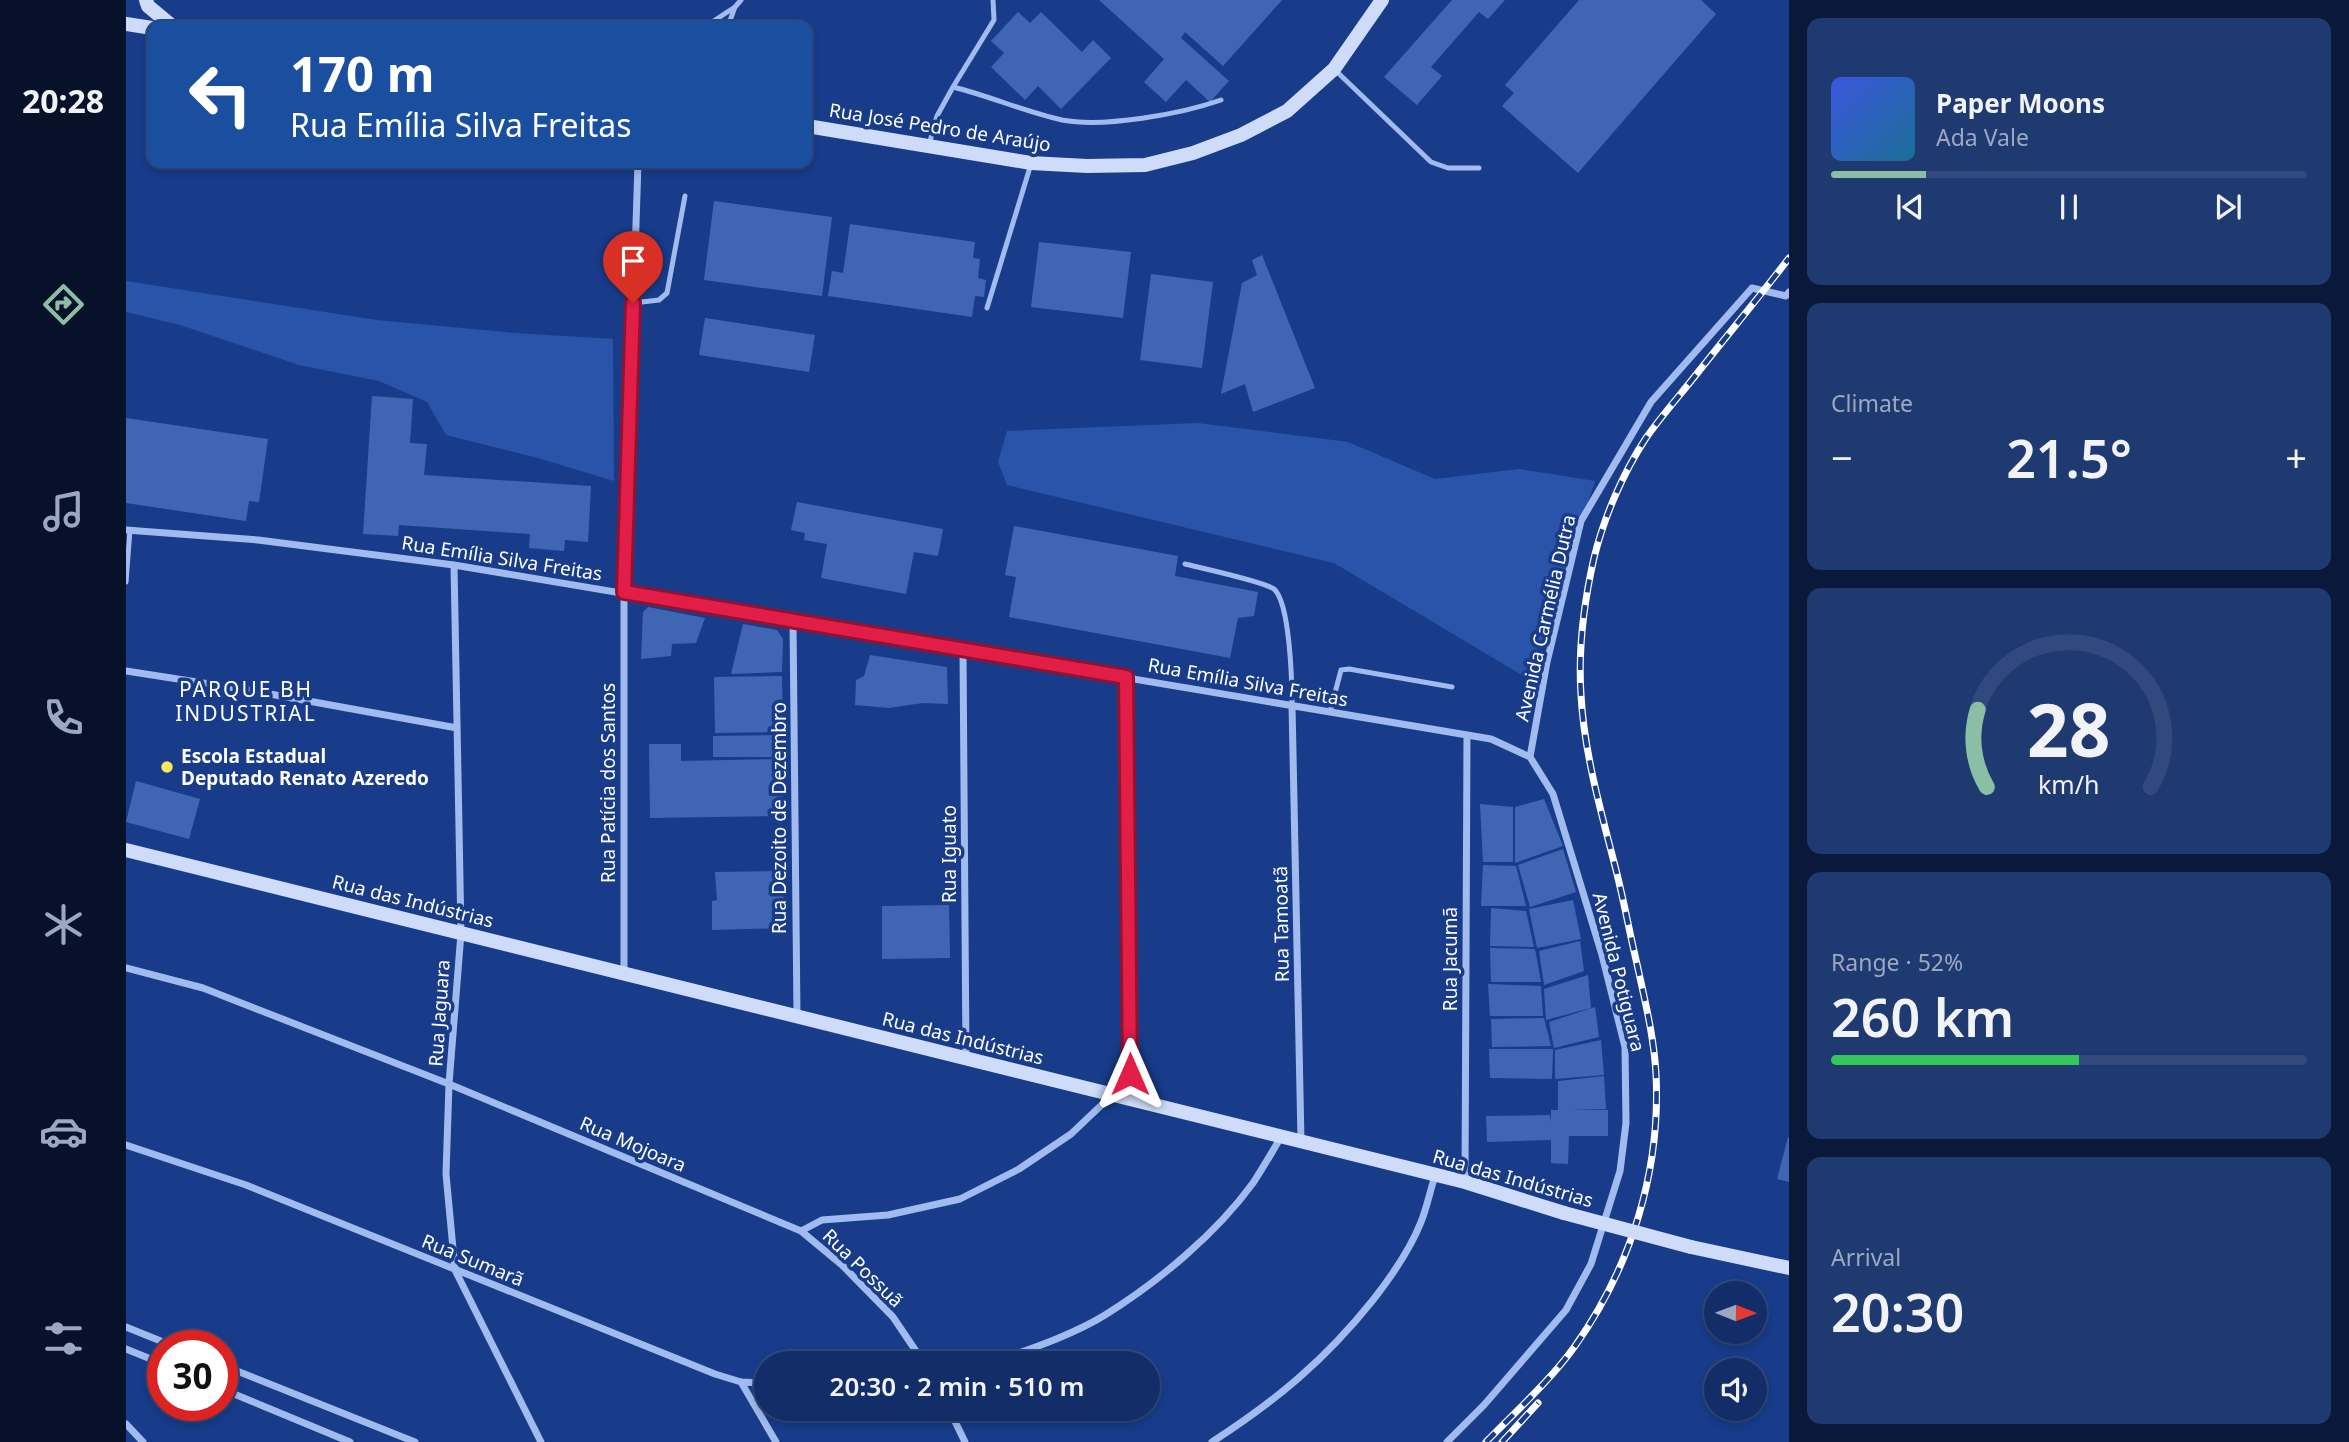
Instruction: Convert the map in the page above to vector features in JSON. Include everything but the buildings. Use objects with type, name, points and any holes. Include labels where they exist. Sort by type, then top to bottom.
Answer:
[{"type":"street","points":[[146,0],[148,6],[166,21]]},
{"type":"street","name":"Rua José Pedro de Araújo","points":[[812,127],[1031,163],[1145,165],[1193,153],[1241,135],[1287,111],[1334,69],[1382,0]]},
{"type":"street","points":[[126,24],[147,27]]},
{"type":"street","name":"Rua Patícia dos Santos","points":[[624,973],[624,592],[638,168]]},
{"type":"street","name":"Avenida Carmélia Dutra","points":[[1530,757],[1547,663],[1581,521],[1651,401],[1752,288],[1786,296],[1789,292]]},
{"type":"street","name":"Rua Emília Silva Freitas","points":[[128,530],[258,540],[454,565],[624,592],[1491,739],[1530,757]]},
{"type":"street","name":"Rua Jaguara","points":[[454,565],[461,933],[449,1084],[446,1174],[455,1270],[541,1442]]},
{"type":"street","name":"Rua Dezoito de Dezembro","points":[[793,621],[797,1016]]},
{"type":"street","name":"Rua Iguato","points":[[963,650],[966,1059]]},
{"type":"street","points":[[126,671],[457,728]]},
{"type":"street","points":[[1126,677],[1130,1100]]},
{"type":"street","name":"Rua Tamoatã","points":[[1292,705],[1301,1141]]},
{"type":"street","name":"Rua Jacumã","points":[[1465,1182],[1467,735]]},
{"type":"street","name":"Avenida Potiguara","points":[[1447,1442],[1484,1405],[1566,1310],[1591,1264],[1620,1171],[1626,1123],[1625,1047],[1602,956],[1553,794],[1530,757]]},
{"type":"street","name":"Rua das Indústrias","points":[[126,850],[1465,1182],[1564,1213],[1691,1247],[1789,1268]]},
{"type":"street","name":"Rua Mojoara","points":[[126,968],[203,988],[449,1084],[801,1231]]},
{"type":"street","points":[[801,1231],[822,1220],[888,1214],[960,1199],[1019,1169],[1071,1134],[1111,1096]]},
{"type":"street","points":[[1023,1351],[1104,1316],[1153,1280],[1214,1229],[1253,1183],[1282,1137]]},
{"type":"street","name":"Rua Sumarã","points":[[126,1145],[246,1185],[715,1374],[741,1382]]},
{"type":"street","points":[[1212,1442],[1264,1408],[1312,1368],[1350,1328],[1392,1276],[1420,1224],[1434,1176]]},
{"type":"street","name":"Rua Possuã","points":[[801,1231],[842,1265],[893,1317],[916,1351]]},
{"type":"street","points":[[126,1327],[147,1335]]},
{"type":"street","points":[[126,1349],[147,1358]]},
{"type":"street","points":[[238,1371],[415,1442]]},
{"type":"street","points":[[741,1382],[754,1383]]},
{"type":"street","points":[[741,1382],[776,1442]]},
{"type":"street","points":[[238,1396],[350,1442]]},
{"type":"street","points":[[955,1421],[965,1442]]},
{"type":"street","points":[[126,1424],[143,1442]]},
{"type":"lane","points":[[714,21],[741,0]]},
{"type":"lane","points":[[929,145],[937,116],[994,20],[993,0]]},
{"type":"lane","points":[[730,21],[735,7]]},
{"type":"lane","points":[[1334,69],[1431,162],[1448,168],[1479,168]]},
{"type":"lane","points":[[953,87],[1063,120],[1143,118],[1192,110],[1221,100]]},
{"type":"lane","points":[[987,308],[1031,163]]},
{"type":"lane","points":[[633,303],[659,300],[667,293],[685,196]]},
{"type":"lane","points":[[126,582],[128,530]]},
{"type":"lane","points":[[1185,564],[1272,587],[1282,599],[1292,705]]},
{"type":"lane","points":[[1330,712],[1341,670],[1349,669],[1452,687]]},
{"type":"shaded area","points":[[126,281],[377,320],[613,339],[614,481],[538,458],[446,435],[427,402],[379,381],[299,365],[180,325],[126,312]]},
{"type":"shaded area","points":[[1198,423],[1348,442],[1435,479],[1519,469],[1595,481],[1530,680],[1334,563],[1007,485],[998,462],[1007,431]]},
{"type":"railway","points":[[1486,1442],[1555,1371],[1595,1316],[1627,1251],[1647,1182],[1653,1146],[1656,1074],[1651,1033],[1585,737],[1580,678],[1581,643],[1594,558],[1615,496],[1646,438],[1789,258]]},
{"type":"railway","points":[[1502,1442],[1538,1403]]},
{"type":"place","name":"Escola Estadual Deputado Renato Azeredo","points":[[167,767]]},
{"type":"district","name":"PARQUE BH INDUSTRIAL","points":[[246,701]]},
{"type":"route","points":[[633,303],[624,592],[1126,677],[1130,1074]]}]
